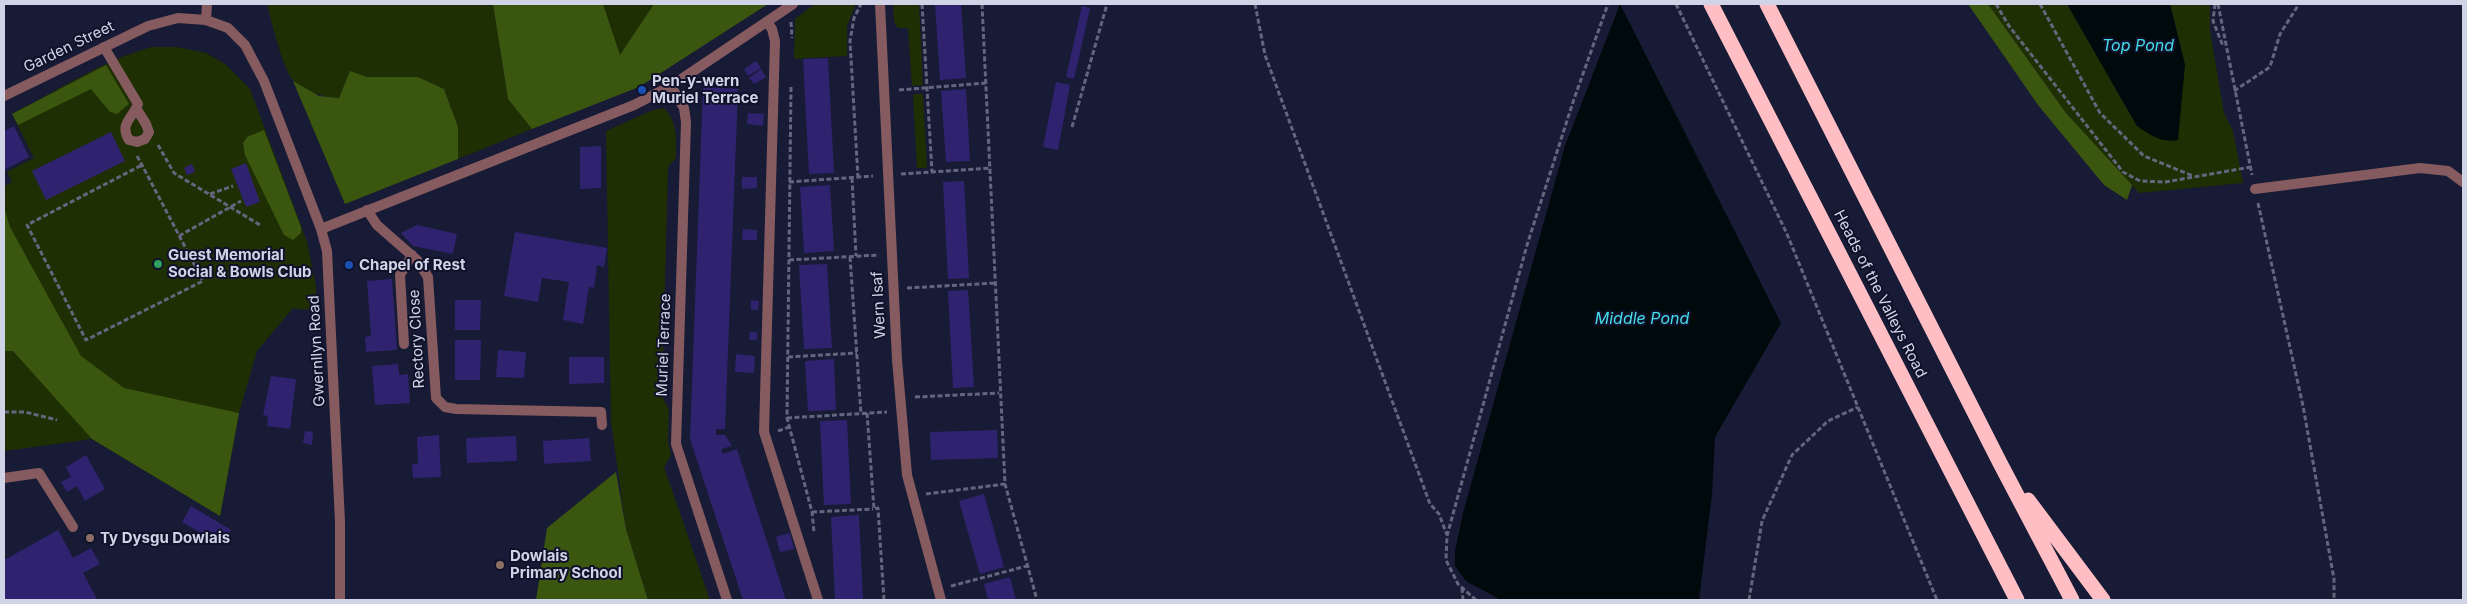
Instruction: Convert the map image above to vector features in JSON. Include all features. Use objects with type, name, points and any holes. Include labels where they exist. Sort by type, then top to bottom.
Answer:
[{"type":"highway","name":"Heads of the Valleys Road","points":[[1711,4],[2017,600]]},
{"type":"highway","name":"Heads of the Valleys Road","points":[[1767,4],[2000,463],[2072,600]]},
{"type":"highway","points":[[2000,463],[2103,600]]},
{"type":"street","points":[[206,20],[207,4]]},
{"type":"street","points":[[321,229],[634,105],[672,86],[793,4]]},
{"type":"street","name":"Wern Isaf","points":[[880,4],[904,455],[913,497],[941,600]]},
{"type":"street","name":"Garden Street","points":[[4,96],[148,26],[178,18],[206,20]]},
{"type":"street","name":"Gwernllyn Road","points":[[206,20],[228,28],[245,45],[264,81],[321,229],[327,251],[340,522],[340,600]]},
{"type":"street","points":[[767,22],[775,41],[764,432],[818,600]]},
{"type":"street","points":[[104,46],[138,104],[124,124],[124,132],[129,140],[137,142],[145,139],[148,132],[146,124],[136,108]]},
{"type":"street","name":"Muriel Terrace","points":[[672,86],[684,108],[686,122],[676,444],[727,600]]},
{"type":"street","points":[[2255,189],[2420,168],[2448,171],[2463,182]]},
{"type":"street","name":"Rectory Close","points":[[367,210],[377,225],[412,255],[428,277],[433,387],[436,398],[445,407],[456,409],[601,412],[602,425]]},
{"type":"street","points":[[404,344],[400,276],[412,255]]},
{"type":"street","points":[[4,478],[40,473],[73,527]]},
{"type":"path","points":[[858,178],[850,42],[854,18],[861,4]]},
{"type":"path","points":[[922,4],[932,172]]},
{"type":"path","points":[[982,4],[991,168],[999,393],[1005,484],[1037,600]]},
{"type":"path","points":[[1072,127],[1107,4]]},
{"type":"path","points":[[1255,4],[1265,55],[1430,504],[1439,514],[1448,536]]},
{"type":"path","points":[[1476,600],[1462,587],[1446,560],[1448,536],[1526,245],[1574,99],[1608,4]]},
{"type":"path","points":[[1676,4],[1787,234],[1937,600]]},
{"type":"path","points":[[1996,4],[2009,26],[2123,172],[2140,181],[2165,182],[2251,167]]},
{"type":"path","points":[[2040,4],[2100,113],[2144,156],[2194,176]]},
{"type":"path","points":[[2216,4],[2213,21],[2226,53]]},
{"type":"path","points":[[2216,4],[2303,406],[2334,579],[2334,600]]},
{"type":"path","points":[[2234,91],[2270,67],[2280,34],[2300,4]]},
{"type":"path","points":[[783,11],[792,23],[792,41]]},
{"type":"path","points":[[791,77],[788,182],[789,260],[787,270],[788,357],[786,375],[788,428],[812,512],[814,541]]},
{"type":"path","points":[[913,89],[986,83]]},
{"type":"path","points":[[148,132],[174,173],[260,225]]},
{"type":"path","points":[[129,140],[203,281],[86,340],[27,224],[142,165]]},
{"type":"path","points":[[917,173],[991,168]]},
{"type":"path","points":[[788,182],[872,176]]},
{"type":"path","points":[[852,178],[856,256]]},
{"type":"path","points":[[210,194],[234,186]]},
{"type":"path","points":[[179,236],[232,208],[240,201]]},
{"type":"path","points":[[789,260],[877,255]]},
{"type":"path","points":[[850,257],[861,414]]},
{"type":"path","points":[[894,289],[996,283]]},
{"type":"path","points":[[788,357],[857,353]]},
{"type":"path","points":[[900,398],[999,393]]},
{"type":"path","points":[[1748,600],[1762,522],[1792,455],[1828,421],[1858,407]]},
{"type":"path","points":[[4,412],[25,412],[57,420]]},
{"type":"path","points":[[788,418],[886,412]]},
{"type":"path","points":[[867,413],[874,508]]},
{"type":"path","points":[[913,497],[938,491],[1005,484]]},
{"type":"path","points":[[812,512],[878,508],[884,600]]},
{"type":"path","points":[[938,589],[1027,566]]},
{"type":"path","points":[[1462,587],[1463,600]]},
{"type":"green space","points":[[267,4],[493,4],[508,99],[532,129],[458,159],[458,127],[444,89],[418,77],[367,77],[350,72],[339,98],[308,91],[293,80],[285,66]]},
{"type":"green space","points":[[493,4],[603,4],[620,55],[654,4],[768,4],[639,87],[532,129],[508,99]]},
{"type":"green space","points":[[603,4],[654,4],[620,56]]},
{"type":"green space","points":[[815,4],[856,4],[847,26],[847,56],[794,59],[795,19]]},
{"type":"green space","points":[[893,4],[919,4],[923,85],[912,86],[908,28],[898,28],[894,22]]},
{"type":"green space","points":[[1968,4],[1988,4],[2066,113],[2132,185],[2127,200],[2104,185],[2038,105]]},
{"type":"green space","points":[[1988,4],[2067,4],[2137,126],[2185,65],[2170,4],[2210,4],[2210,31],[2224,113],[2233,131],[2243,183],[2139,193],[2066,113]]},
{"type":"green space","name":"Guest Memorial Social & Bowls Club","points":[[152,47],[177,47],[206,53],[225,64],[250,89],[307,242],[316,286],[317,311],[293,308],[257,351],[239,413],[220,516],[92,439],[4,451],[4,186],[12,182],[7,172],[34,158],[12,114],[98,68]]},
{"type":"green space","points":[[106,65],[129,104],[117,114],[110,112],[91,89],[18,125],[12,114]]},
{"type":"green space","points":[[350,71],[367,77],[418,77],[444,89],[458,127],[458,159],[345,204],[293,81],[319,96],[339,98]]},
{"type":"green space","points":[[913,94],[923,94],[927,168],[917,168]]},
{"type":"green space","points":[[664,108],[669,113],[674,125],[676,158],[668,167],[662,396],[669,410],[668,441],[671,455],[664,467],[710,600],[648,600],[626,529],[611,422],[606,131],[653,110]]},
{"type":"green space","points":[[264,130],[301,227],[301,233],[293,240],[284,235],[245,155],[243,143],[247,137]]},
{"type":"green space","points":[[4,207],[10,227],[81,356],[124,388],[239,413],[220,516],[92,439],[13,351],[4,351]]},
{"type":"green space","points":[[616,472],[626,529],[648,600],[536,600],[547,528]]},
{"type":"water","name":"Middle Pond","points":[[1620,4],[1781,323],[1715,437],[1712,494],[1699,600],[1501,600],[1466,581],[1455,566],[1455,551],[1463,513],[1565,146]]},
{"type":"water","name":"Top Pond","points":[[2067,4],[2170,4],[2185,65],[2178,140],[2161,139],[2137,126]]},
{"type":"building","points":[[935,4],[961,4],[966,78],[940,80]]},
{"type":"building","points":[[1082,6],[1090,8],[1074,79],[1066,77]]},
{"type":"building","points":[[828,58],[834,173],[809,174],[803,59]]},
{"type":"building","points":[[756,61],[761,68],[748,76],[744,69]]},
{"type":"building","points":[[761,69],[766,77],[754,84],[749,78]]},
{"type":"building","points":[[1056,82],[1070,85],[1058,150],[1043,147]]},
{"type":"building","points":[[703,87],[738,89],[725,429],[716,429],[716,435],[725,435],[732,446],[721,449],[723,454],[737,449],[786,600],[743,600],[690,439]]},
{"type":"building","points":[[966,89],[970,161],[946,162],[941,91]]},
{"type":"building","points":[[748,113],[764,114],[763,126],[747,124]]},
{"type":"building","points":[[14,126],[29,157],[4,170],[4,131]]},
{"type":"building","points":[[111,132],[125,161],[46,200],[32,171]]},
{"type":"building","points":[[601,146],[601,188],[580,189],[580,147]]},
{"type":"building","points":[[246,163],[260,202],[246,207],[231,169]]},
{"type":"building","points":[[192,164],[195,172],[187,175],[184,168]]},
{"type":"building","points":[[742,177],[757,177],[757,188],[742,189]]},
{"type":"building","points":[[964,181],[969,278],[948,279],[943,182]]},
{"type":"building","points":[[830,185],[834,251],[804,253],[800,187]]},
{"type":"building","points":[[417,225],[457,234],[453,254],[413,246],[401,233]]},
{"type":"building","points":[[743,229],[757,230],[757,240],[742,240]]},
{"type":"building","points":[[515,232],[607,248],[604,267],[597,265],[594,288],[589,287],[583,324],[563,320],[569,282],[542,278],[538,302],[504,296]]},
{"type":"building","points":[[827,264],[832,348],[804,349],[799,265]]},
{"type":"building","points":[[392,279],[397,350],[366,352],[365,337],[371,336],[367,281]]},
{"type":"building","points":[[968,290],[974,387],[953,388],[948,291]]},
{"type":"building","points":[[455,300],[481,300],[480,330],[455,330]]},
{"type":"building","points":[[751,300],[759,301],[758,310],[751,310]]},
{"type":"building","points":[[750,332],[757,332],[757,340],[749,340]]},
{"type":"building","points":[[455,340],[481,340],[480,380],[455,380]]},
{"type":"building","points":[[498,350],[526,352],[524,378],[496,377]]},
{"type":"building","points":[[736,354],[755,356],[754,373],[735,372]]},
{"type":"building","points":[[569,357],[604,357],[604,383],[569,384]]},
{"type":"building","points":[[834,359],[836,410],[808,411],[805,361]]},
{"type":"building","points":[[398,364],[399,375],[408,374],[410,403],[375,405],[372,366]]},
{"type":"building","points":[[271,376],[296,379],[290,429],[267,426],[268,416],[263,415]]},
{"type":"building","points":[[847,420],[851,504],[824,505],[820,421]]},
{"type":"building","points":[[997,430],[998,458],[931,460],[930,432]]},
{"type":"building","points":[[305,431],[313,432],[312,445],[303,443]]},
{"type":"building","points":[[439,435],[441,477],[413,478],[412,464],[418,464],[417,437]]},
{"type":"building","points":[[516,436],[517,461],[467,463],[466,438]]},
{"type":"building","points":[[589,438],[591,461],[544,464],[543,441]]},
{"type":"building","points":[[86,455],[105,489],[85,501],[77,486],[67,492],[61,482],[71,477],[66,467]]},
{"type":"building","points":[[984,494],[1004,567],[980,574],[959,501]]},
{"type":"building","points":[[191,506],[231,530],[222,545],[182,522]]},
{"type":"building","points":[[859,515],[863,600],[835,600],[831,517]]},
{"type":"building","points":[[58,530],[73,558],[91,548],[100,564],[83,573],[97,599],[4,600],[4,560]]},
{"type":"building","points":[[790,533],[794,549],[780,552],[776,537]]},
{"type":"building","points":[[1010,577],[1016,600],[988,600],[984,584]]},
{"type":"place","name":"Pen-y-wern Muriel Terrace","points":[[642,90]]},
{"type":"place","name":"Guest Memorial Social & Bowls Club","points":[[158,264]]},
{"type":"place","name":"Chapel of Rest","points":[[349,265]]},
{"type":"place","name":"Ty Dysgu Dowlais","points":[[90,538]]},
{"type":"place","name":"Dowlais Primary School","points":[[500,565]]}]
